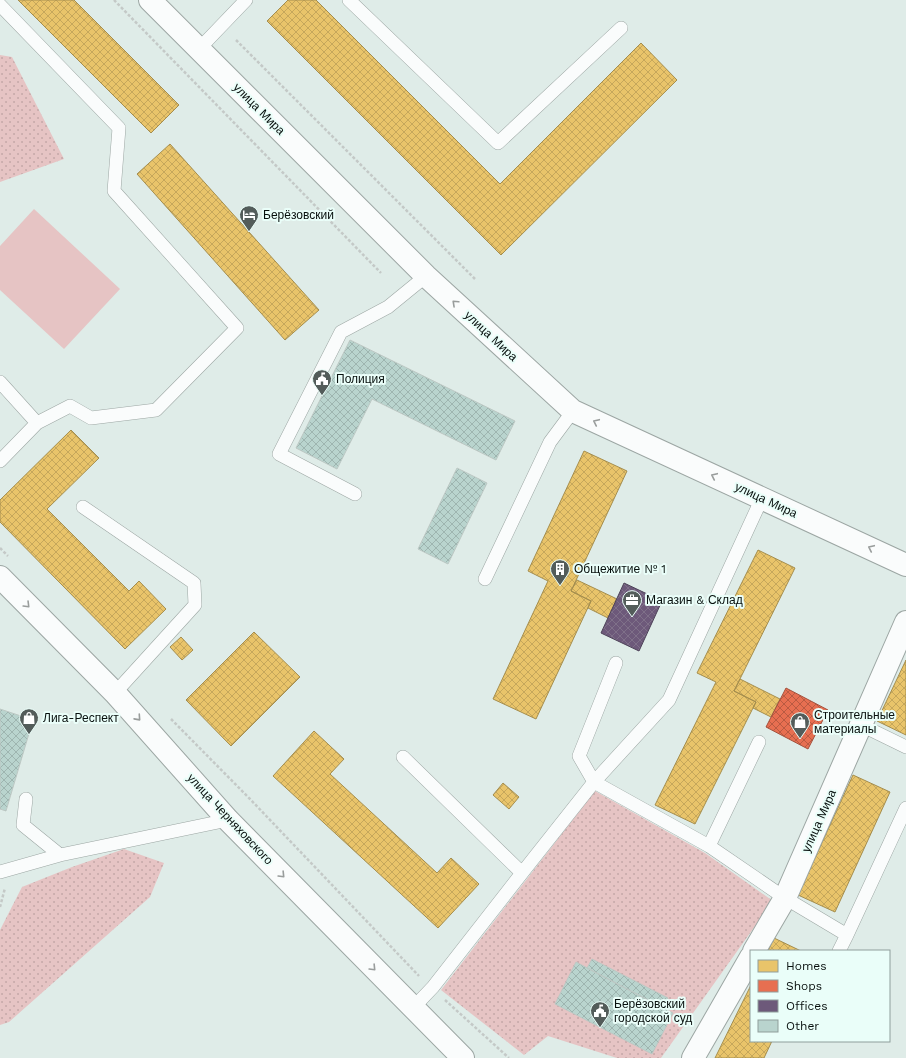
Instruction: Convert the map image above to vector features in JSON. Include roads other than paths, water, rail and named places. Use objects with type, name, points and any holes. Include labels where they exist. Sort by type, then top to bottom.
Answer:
[{"type":"street","name":"улица Мира","points":[[150,0],[426,276],[573,412],[906,565]]},
{"type":"street","name":"улица Черняховского","points":[[0,577],[115,693],[228,820],[463,1058]]},
{"type":"street","name":"улица Мира","points":[[755,950],[785,898],[906,622]]},
{"type":"street","points":[[693,1058],[750,959]]},
{"type":"lane","points":[[199,49],[246,0]]},
{"type":"lane","points":[[349,0],[498,143],[621,28]]},
{"type":"lane","points":[[0,5],[119,128],[114,191],[237,328],[156,410],[91,418],[70,406],[37,423],[0,461]]},
{"type":"lane","points":[[355,494],[279,454],[342,332],[388,307],[426,276]]},
{"type":"lane","points":[[0,382],[37,423]]},
{"type":"lane","points":[[485,579],[550,442],[573,412]]},
{"type":"lane","points":[[413,1008],[433,988],[594,782],[669,700],[762,498]]},
{"type":"lane","points":[[83,507],[194,583],[195,605],[115,693]]},
{"type":"lane","points":[[616,663],[579,756],[594,782],[709,846],[785,898],[848,935]]},
{"type":"lane","points":[[861,725],[906,748]]},
{"type":"lane","points":[[709,846],[759,742]]},
{"type":"lane","points":[[404,758],[522,873]]},
{"type":"lane","points":[[26,799],[23,825],[60,855]]},
{"type":"lane","points":[[840,950],[848,935],[906,808]]},
{"type":"lane","points":[[0,872],[60,855],[228,820]]},
{"type":"place","name":"Берёзовский","points":[[249,232]]},
{"type":"place","name":"Полиция","points":[[322,396]]},
{"type":"place","name":"Общежитие № 1","points":[[560,586]]},
{"type":"place","name":"Магазин & Склад","points":[[632,617]]},
{"type":"place","name":"Лига-Респект","points":[[29,735]]},
{"type":"place","name":"Строительные материалы","points":[[800,739]]},
{"type":"place","name":"Берёзовский городской суд","points":[[600,1028]]}]
